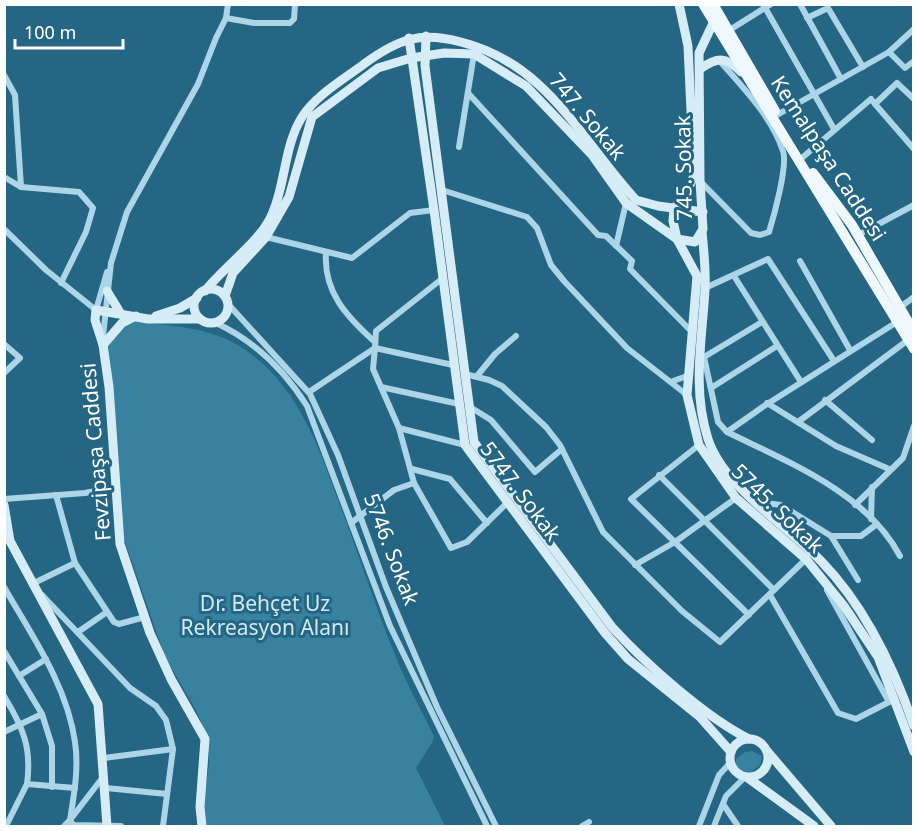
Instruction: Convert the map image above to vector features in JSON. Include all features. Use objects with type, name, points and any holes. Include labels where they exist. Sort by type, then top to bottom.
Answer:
[{"type":"main road","name":"745. Sokak","points":[[679,4],[688,46],[694,176],[686,193],[674,209],[673,221],[677,239],[695,242],[702,232],[703,212],[700,181],[699,53],[714,14]]},
{"type":"main road","points":[[703,4],[714,14]]},
{"type":"main road","name":"Kemalpaşa Caddesi","points":[[714,14],[727,31],[802,157],[858,235],[899,308],[912,340]]},
{"type":"main road","name":"Kemalpaşa Caddesi","points":[[714,14],[744,76],[897,322],[912,340]]},
{"type":"main road","name":"747. Sokak","points":[[409,38],[426,36],[483,48],[526,72],[549,93],[636,200],[674,209],[703,212]]},
{"type":"main road","name":"5747. Sokak","points":[[426,36],[425,66],[474,442],[612,627],[636,653],[720,722],[749,739]]},
{"type":"main road","points":[[148,318],[180,308],[197,298],[253,239],[273,213],[289,145],[304,114],[316,101],[370,60],[409,38]]},
{"type":"main road","name":"5747. Sokak","points":[[409,38],[465,445],[605,633],[628,658],[700,717],[731,752]]},
{"type":"main road","name":"747. Sokak","points":[[226,300],[233,273],[266,237],[289,197],[312,117],[378,68],[411,58],[444,53],[474,54],[526,86],[592,155],[626,203],[677,239]]},
{"type":"main road","points":[[700,69],[713,59],[732,62],[744,76]]},
{"type":"main road","name":"5745. Sokak","points":[[702,232],[705,288],[698,388],[709,440],[731,480],[758,502],[838,580],[893,672],[914,726]]},
{"type":"main road","name":"5745. Sokak","points":[[677,239],[697,276],[687,395],[699,445],[714,470],[736,498],[821,575],[878,657],[892,700],[914,752]]},
{"type":"main road","points":[[100,310],[148,318],[200,319],[216,323],[226,314],[226,300],[216,290],[205,291]]},
{"type":"main road","points":[[107,291],[121,314]]},
{"type":"main road","points":[[197,298],[195,309],[200,319]]},
{"type":"main road","name":"Fevzipaşa Caddesi","points":[[100,310],[97,332],[103,345],[109,387],[120,544],[145,617],[171,679],[204,739],[200,807],[202,826]]},
{"type":"main road","points":[[103,345],[122,323],[136,316]]},
{"type":"main road","points":[[4,505],[10,541],[31,584],[98,704],[104,758],[107,826]]},
{"type":"main road","points":[[814,826],[747,777],[736,773],[730,763],[731,752],[738,742],[749,739],[760,742],[831,826]]},
{"type":"main road","points":[[747,777],[754,777],[765,770],[767,751]]},
{"type":"street","points":[[100,310],[104,278],[127,212],[198,84],[226,18],[228,4]]},
{"type":"street","points":[[226,18],[254,23],[290,23],[294,19],[295,4]]},
{"type":"street","points":[[800,4],[842,79]]},
{"type":"street","points":[[727,31],[766,5],[834,129]]},
{"type":"street","points":[[807,18],[828,8],[863,67]]},
{"type":"street","points":[[777,115],[889,52],[914,29]]},
{"type":"street","points":[[889,52],[905,68],[914,61]]},
{"type":"street","points":[[459,147],[474,54]]},
{"type":"street","points":[[700,181],[751,233],[760,235],[769,232],[776,213],[784,152],[758,105],[719,60]]},
{"type":"street","points":[[4,75],[15,94],[21,187]]},
{"type":"street","points":[[875,104],[897,83],[914,99]]},
{"type":"street","points":[[468,93],[598,234],[606,236],[632,261],[630,269],[693,333]]},
{"type":"street","points":[[802,157],[871,99],[914,149]]},
{"type":"street","points":[[906,141],[914,134]]},
{"type":"street","points":[[4,177],[21,187],[78,192],[93,208],[86,232],[61,283]]},
{"type":"street","points":[[442,190],[528,217],[537,228],[551,265],[564,281],[627,348],[673,381],[687,395]]},
{"type":"street","points":[[616,246],[626,203]]},
{"type":"street","points":[[858,235],[914,205]]},
{"type":"street","points":[[266,237],[352,258],[369,242],[410,213],[434,210]]},
{"type":"street","points":[[4,229],[61,283],[100,310]]},
{"type":"street","points":[[4,237],[14,238]]},
{"type":"street","points":[[326,252],[324,271],[345,315],[375,345],[453,365]]},
{"type":"street","points":[[705,288],[768,259],[834,361]]},
{"type":"street","points":[[800,261],[850,350]]},
{"type":"street","points":[[100,310],[107,291],[111,263]]},
{"type":"street","points":[[734,276],[801,382]]},
{"type":"street","points":[[443,278],[376,331],[373,369],[399,428],[414,483],[451,548],[467,542],[507,503]]},
{"type":"street","points":[[899,308],[914,297]]},
{"type":"street","name":"5746. Sokak","points":[[226,300],[309,392],[338,455],[386,587],[437,707],[496,826]]},
{"type":"street","points":[[762,322],[702,356],[718,422],[727,432],[822,482],[855,505],[878,524],[900,556]]},
{"type":"street","points":[[727,432],[850,350],[897,322]]},
{"type":"street","name":"5746. Sokak","points":[[216,323],[252,342],[300,394],[307,406],[390,626],[487,826]]},
{"type":"street","points":[[477,376],[495,354],[516,336]]},
{"type":"street","points":[[798,422],[825,400],[912,340]]},
{"type":"street","points":[[4,344],[20,358],[4,372]]},
{"type":"street","points":[[309,392],[375,345]]},
{"type":"street","points":[[711,388],[777,346]]},
{"type":"street","points":[[465,374],[502,386],[546,427],[562,449],[603,532],[682,611],[720,642],[806,559]]},
{"type":"street","points":[[673,381],[690,375]]},
{"type":"street","points":[[381,387],[459,404]]},
{"type":"street","points":[[825,400],[872,440]]},
{"type":"street","points":[[767,404],[836,446],[889,470]]},
{"type":"street","points":[[469,407],[491,420],[535,472],[562,449]]},
{"type":"street","points":[[855,505],[903,458],[914,426]]},
{"type":"street","points":[[399,428],[465,445]]},
{"type":"street","points":[[699,445],[658,475],[632,499],[749,615]]},
{"type":"street","points":[[412,469],[450,479],[487,523]]},
{"type":"street","points":[[658,475],[772,592],[838,713],[856,719],[892,700]]},
{"type":"street","points":[[351,522],[360,518],[394,490],[414,483]]},
{"type":"street","points":[[4,500],[116,487]]},
{"type":"street","points":[[871,519],[872,487]]},
{"type":"street","points":[[56,495],[75,563],[107,612],[117,624],[145,617]]},
{"type":"street","points":[[635,565],[675,542],[736,498]]},
{"type":"street","points":[[758,502],[781,505],[831,536],[858,580]]},
{"type":"street","points":[[831,536],[861,536],[878,524]]},
{"type":"street","points":[[75,563],[31,584],[130,688],[156,706],[166,720],[173,749],[163,826]]},
{"type":"street","points":[[4,587],[46,659],[69,712],[76,743],[72,824]]},
{"type":"street","points":[[78,632],[107,612]]},
{"type":"street","points":[[4,651],[42,714],[52,746],[52,788]]},
{"type":"street","points":[[19,676],[46,659]]},
{"type":"street","points":[[4,696],[21,723],[30,761],[27,784],[6,826]]},
{"type":"street","points":[[4,732],[42,714]]},
{"type":"street","points":[[104,758],[173,749]]},
{"type":"street","points":[[699,826],[719,776],[730,763]]},
{"type":"street","points":[[72,824],[104,776]]},
{"type":"street","points":[[714,826],[726,796],[747,777]]},
{"type":"street","points":[[27,784],[52,788],[75,788]]},
{"type":"street","points":[[106,788],[167,794]]},
{"type":"street","points":[[723,804],[738,826]]},
{"type":"street","points":[[582,826],[589,822]]},
{"type":"street","points":[[64,826],[72,824],[121,826]]},
{"type":"green space","name":"Dr. Behçet Uz Rekreasyon Alanı","points":[[129,320],[190,328],[233,342],[264,365],[280,382],[304,418],[322,458],[397,661],[434,736],[416,768],[445,826],[204,826],[203,804],[209,764],[209,741],[196,710],[165,657],[122,533],[107,358],[108,334]]},
{"type":"green space","points":[[752,751],[762,756],[760,765],[751,772],[742,771],[736,765],[736,759],[745,752]]}]
